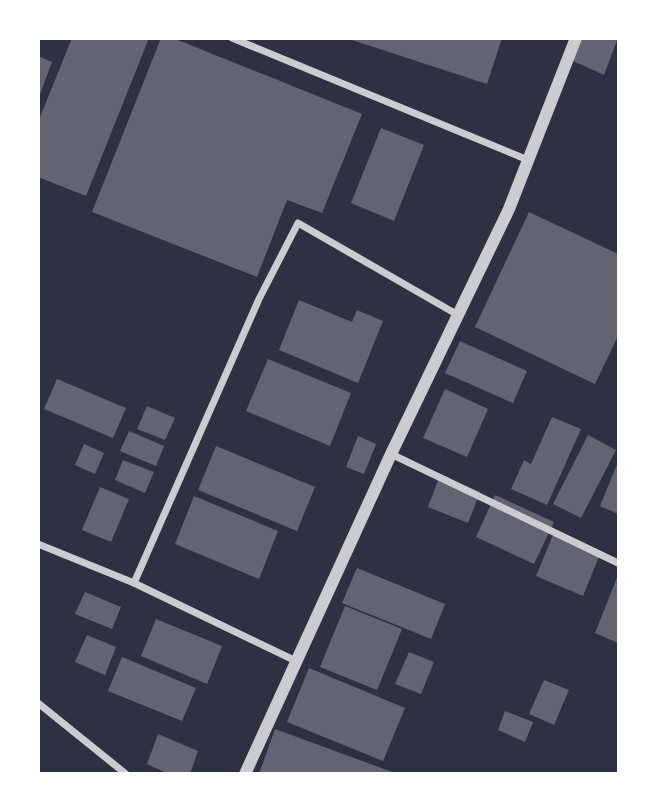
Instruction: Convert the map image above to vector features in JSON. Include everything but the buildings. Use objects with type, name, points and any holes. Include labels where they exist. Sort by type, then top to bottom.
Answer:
[{"type":"street","points":[[232,38],[528,160]]},
{"type":"street","points":[[245,774],[391,454],[509,209],[576,38]]},
{"type":"street","points":[[134,583],[259,299],[298,223],[458,315]]},
{"type":"street","points":[[391,454],[618,563]]},
{"type":"street","points":[[38,544],[134,583],[298,662]]},
{"type":"street","points":[[38,703],[126,774]]}]
